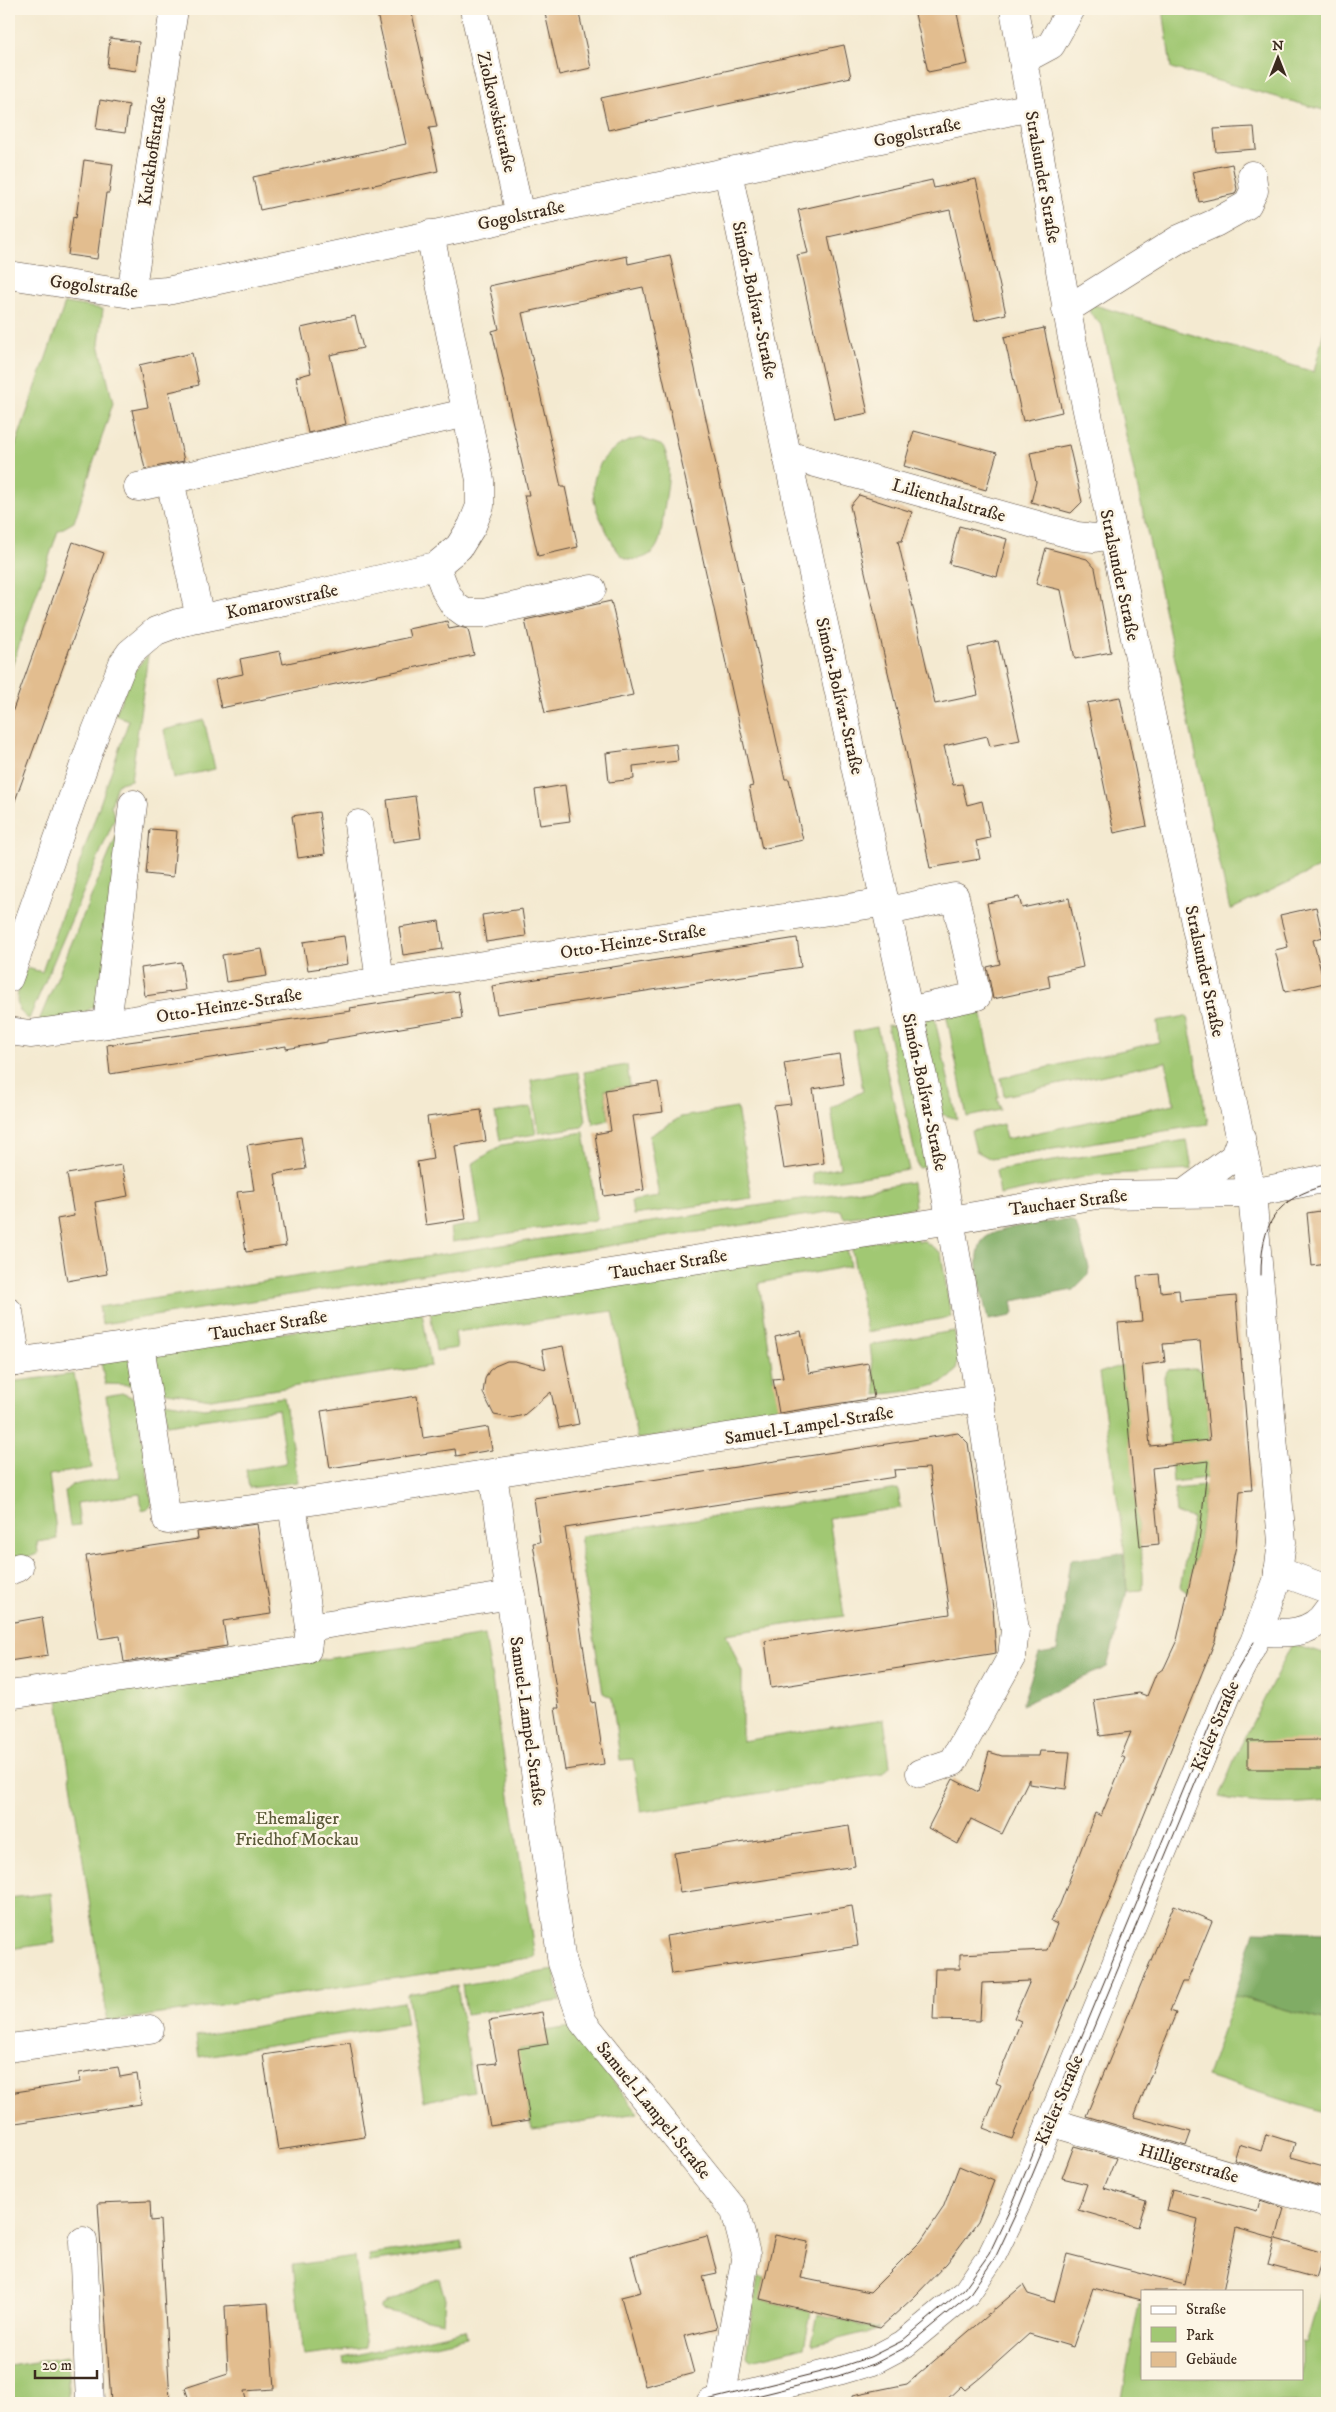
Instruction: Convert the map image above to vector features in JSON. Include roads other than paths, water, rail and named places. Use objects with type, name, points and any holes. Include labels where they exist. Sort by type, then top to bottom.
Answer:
[{"type":"street","name":"Kuckhoffstraße","points":[[131,294],[174,9]]},
{"type":"street","name":"Ziolkowskistraße","points":[[474,9],[520,215]]},
{"type":"street","name":"Stralsunder Straße","points":[[1014,9],[1066,310],[1252,1193]]},
{"type":"street","points":[[1023,60],[1051,45],[1071,9]]},
{"type":"street","name":"Gogolstraße","points":[[9,276],[131,294],[167,291],[1031,107]]},
{"type":"street","name":"Simón-Bolívar-Straße","points":[[728,172],[787,455],[887,906],[951,1220]]},
{"type":"street","points":[[1066,310],[1179,239],[1215,223],[1247,205],[1254,191],[1252,175]]},
{"type":"street","name":"Komarowstraße","points":[[9,978],[96,731],[123,663],[141,642],[156,631],[200,618],[294,599],[436,566],[459,547],[472,526],[480,506],[480,480],[430,234]]},
{"type":"street","points":[[138,487],[466,413]]},
{"type":"street","name":"Lilienthalstraße","points":[[787,455],[1077,536],[1094,538],[1112,535]]},
{"type":"street","points":[[170,480],[200,618]]},
{"type":"street","points":[[436,566],[446,592],[454,605],[465,612],[484,613],[592,589]]},
{"type":"street","points":[[107,1024],[133,804]]},
{"type":"street","points":[[358,824],[380,981]]},
{"type":"street","name":"Otto-Heinze-Straße","points":[[9,1031],[30,1034],[107,1024],[380,981],[955,897],[977,996],[908,1011]]},
{"type":"street","points":[[1186,1192],[1234,1157],[1241,1138]]},
{"type":"street","name":"Tauchaer Straße","points":[[13,1363],[951,1220],[1102,1194],[1252,1193],[1327,1178]]},
{"type":"street","name":"Kieler Straße","points":[[716,2402],[872,2361],[904,2344],[967,2292],[992,2255],[1050,2122],[1227,1695],[1256,1636],[1276,1581],[1282,1542],[1261,1275],[1252,1193]]},
{"type":"street","points":[[920,1773],[953,1762],[1012,1656],[1015,1630],[951,1220]]},
{"type":"street","points":[[9,1312],[13,1363]]},
{"type":"street","points":[[140,1345],[167,1520],[292,1504],[492,1474]]},
{"type":"street","name":"Samuel-Lampel-Straße","points":[[716,2402],[746,2254],[744,2245],[735,2211],[583,2022],[562,1963],[492,1474],[980,1398]]},
{"type":"street","points":[[9,1695],[307,1650],[310,1627],[292,1504]]},
{"type":"street","points":[[1278,1570],[1327,1589]]},
{"type":"street","points":[[310,1627],[510,1595]]},
{"type":"street","points":[[1256,1636],[1287,1634],[1309,1628],[1327,1611]]},
{"type":"street","points":[[9,2048],[150,2029]]},
{"type":"street","name":"Hilligerstraße","points":[[1050,2122],[1327,2204]]},
{"type":"street","points":[[83,2241],[90,2403]]},
{"type":"tram line","points":[[1261,1275],[1264,1241],[1274,1216],[1295,1197],[1327,1185]]},
{"type":"tram line","points":[[695,2403],[837,2368],[870,2357],[902,2341],[964,2289],[989,2254],[1012,2205],[1223,1694],[1254,1642]]},
{"type":"tram line","points":[[728,2403],[838,2376],[874,2364],[906,2347],[969,2295],[996,2256],[1019,2207],[1237,1683]]},
{"type":"park label","name":"Ehemaliger Friedhof Mockau","points":[[297,1828]]}]
